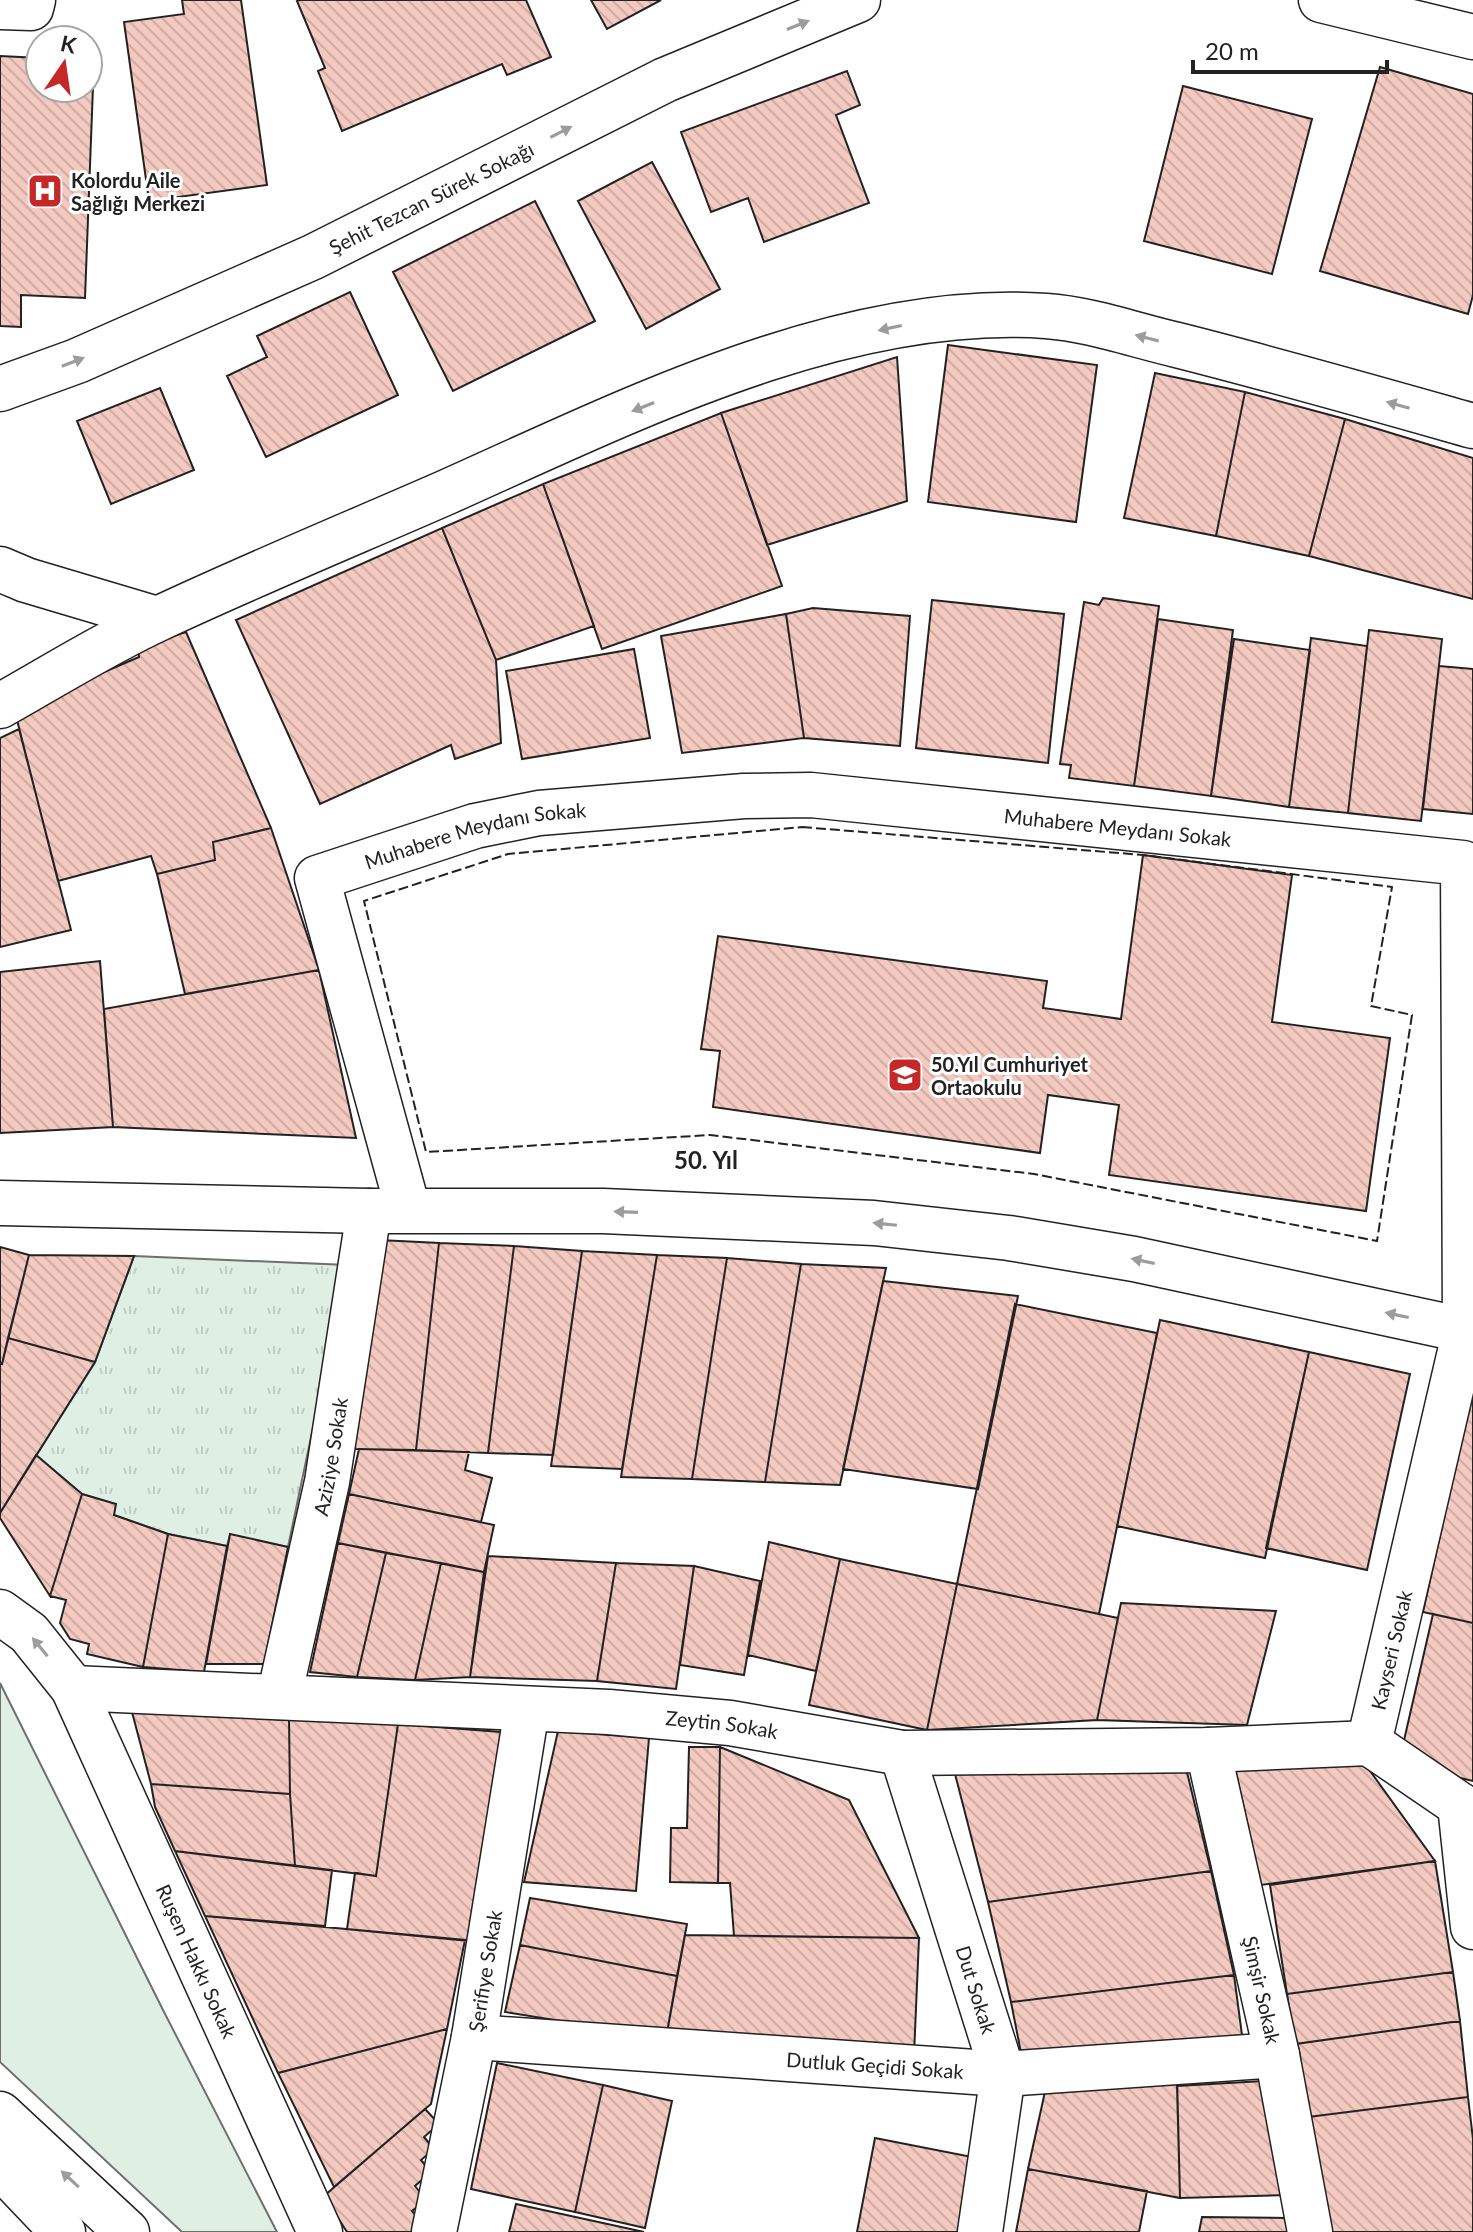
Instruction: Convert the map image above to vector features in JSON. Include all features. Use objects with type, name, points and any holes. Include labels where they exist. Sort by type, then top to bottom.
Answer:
[{"type":"main road","name":"Şehit Tezcan Sürek Sokağı","points":[[0,389],[77,361],[313,257],[665,80],[858,0]]},
{"type":"main road","points":[[1321,0],[1473,37]]},
{"type":"main road","points":[[0,706],[157,619],[589,428],[699,384],[816,344],[914,323],[989,316],[1048,316],[1101,326],[1286,372],[1473,426]]},
{"type":"main road","points":[[0,569],[26,580],[157,619]]},
{"type":"main road","name":"Muhabere Meydanı Sokak","points":[[388,1210],[317,878],[475,826],[539,813],[744,796],[811,795],[1463,863],[1469,1331]]},
{"type":"main road","points":[[0,1203],[603,1211],[874,1223],[1009,1238],[1134,1259],[1469,1331]]},
{"type":"main road","name":"Aziziye Sokak","points":[[279,1697],[388,1210]]},
{"type":"main road","name":"Kayseri Sokak","points":[[1369,1743],[1469,1331]]},
{"type":"main road","name":"Ruşen Hakkı Sokak","points":[[0,1612],[29,1633],[73,1688],[320,2232]]},
{"type":"main road","name":"Zeytin Sokak","points":[[73,1688],[609,1712],[730,1723],[902,1753],[1208,1750],[1369,1743]]},
{"type":"main road","name":"Şerifiye Sokak","points":[[434,2232],[474,2037],[527,1709]]},
{"type":"main road","points":[[1369,1743],[1467,1805],[1473,1927]]},
{"type":"main road","name":"Şimşir Sokak","points":[[1208,1750],[1277,2055],[1310,2232]]},
{"type":"main road","name":"Dut Sokak","points":[[902,1753],[1003,2074],[980,2232]]},
{"type":"main road","name":"Dutluk Geçidi Sokak","points":[[474,2037],[1003,2074],[1277,2055]]},
{"type":"main road","points":[[0,2114],[127,2232]]},
{"type":"main road","points":[[0,2166],[63,2232]]},
{"type":"green space","points":[[134,1256],[347,1265],[288,1547],[230,1535],[227,1546],[168,1534],[114,1515],[108,1502],[82,1494],[36,1455],[95,1362]]},
{"type":"green space","points":[[0,1683],[277,2232],[182,2232],[0,2062]]},
{"type":"building","points":[[182,0],[241,0],[267,185],[149,201],[124,22],[184,14]]},
{"type":"building","points":[[526,0],[551,57],[507,75],[502,64],[342,131],[318,71],[325,68],[297,1]]},
{"type":"building","points":[[591,0],[661,0],[607,29]]},
{"type":"building","name":"Kolordu Aile Sağlığı Merkezi","points":[[0,56],[24,57],[24,104],[92,104],[85,298],[21,295],[21,327],[0,326]]},
{"type":"building","points":[[1380,67],[1473,94],[1473,295],[1468,314],[1320,271]]},
{"type":"building","points":[[847,71],[860,105],[836,115],[869,203],[764,242],[748,198],[711,212],[681,132]]},
{"type":"building","points":[[1183,86],[1312,119],[1272,274],[1144,241]]},
{"type":"building","points":[[652,162],[720,289],[646,329],[578,201]]},
{"type":"building","points":[[535,201],[595,321],[453,391],[393,272]]},
{"type":"building","points":[[350,292],[398,395],[266,457],[227,376],[267,357],[257,336]]},
{"type":"building","points":[[948,345],[1097,365],[1076,522],[928,502]]},
{"type":"building","points":[[897,357],[907,501],[767,545],[721,413]]},
{"type":"building","points":[[1155,373],[1245,392],[1216,536],[1124,518]]},
{"type":"building","points":[[160,388],[194,470],[111,504],[77,421]]},
{"type":"building","points":[[1245,392],[1345,419],[1309,556],[1216,536]]},
{"type":"building","points":[[721,413],[782,586],[602,649],[543,484]]},
{"type":"building","points":[[1345,419],[1473,458],[1473,599],[1309,556]]},
{"type":"building","points":[[543,484],[594,626],[496,660],[442,528]]},
{"type":"building","points":[[442,528],[496,660],[501,743],[455,759],[451,745],[320,804],[236,620]]},
{"type":"building","points":[[1103,598],[1159,606],[1134,786],[1069,778],[1071,765],[1060,764],[1084,602],[1099,605]]},
{"type":"building","points":[[932,600],[1064,614],[1048,763],[916,748]]},
{"type":"building","points":[[813,608],[910,616],[900,746],[804,738],[786,614]]},
{"type":"building","points":[[786,614],[804,738],[682,753],[661,636]]},
{"type":"building","points":[[1158,619],[1233,630],[1211,796],[1134,786]]},
{"type":"building","points":[[1369,630],[1442,639],[1421,821],[1348,813]]},
{"type":"building","points":[[186,632],[271,828],[213,842],[215,860],[157,874],[151,856],[58,881],[16,716],[41,699],[139,657],[138,647]]},
{"type":"building","points":[[1311,638],[1367,646],[1348,813],[1289,807]]},
{"type":"building","points":[[1234,639],[1310,650],[1289,807],[1211,796]]},
{"type":"building","points":[[634,649],[650,738],[522,759],[506,671]]},
{"type":"building","points":[[1439,666],[1473,669],[1473,814],[1423,809]]},
{"type":"building","points":[[19,729],[71,930],[0,947],[0,738]]},
{"type":"building","points":[[271,828],[319,970],[185,994],[157,874],[215,860],[213,842]]},
{"type":"building","points":[[1143,855],[1292,875],[1272,1022],[1390,1038],[1366,1211],[1109,1175],[1119,1105],[1048,1095],[1040,1153],[713,1107],[720,1051],[701,1049],[718,936],[1047,981],[1043,1008],[1121,1019]]},
{"type":"building","points":[[100,961],[113,1127],[0,1133],[0,972]]},
{"type":"building","points":[[319,970],[356,1138],[113,1127],[104,1009]]},
{"type":"building","points":[[379,1240],[439,1243],[416,1450],[354,1449]]},
{"type":"building","points":[[439,1243],[514,1246],[488,1453],[416,1450]]},
{"type":"building","points":[[514,1246],[582,1251],[553,1455],[488,1453]]},
{"type":"building","points":[[0,1247],[29,1255],[2,1364],[0,1363]]},
{"type":"building","points":[[582,1251],[657,1255],[622,1469],[551,1466]]},
{"type":"building","points":[[29,1255],[134,1256],[95,1362],[8,1338]]},
{"type":"building","points":[[657,1255],[727,1258],[692,1479],[621,1477]]},
{"type":"building","points":[[727,1258],[801,1264],[765,1482],[692,1479]]},
{"type":"building","points":[[801,1264],[886,1268],[840,1485],[765,1482]]},
{"type":"building","points":[[883,1281],[1018,1296],[978,1489],[843,1469]]},
{"type":"building","points":[[1015,1304],[1157,1333],[1099,1614],[957,1584]]},
{"type":"building","points":[[1160,1320],[1309,1352],[1265,1558],[1117,1526]]},
{"type":"building","points":[[8,1338],[95,1362],[0,1513],[0,1363]]},
{"type":"building","points":[[1309,1352],[1410,1374],[1367,1570],[1266,1548]]},
{"type":"building","points":[[1473,1387],[1473,1623],[1423,1612]]},
{"type":"building","points":[[359,1449],[469,1452],[465,1470],[492,1478],[481,1522],[349,1494]]},
{"type":"building","points":[[36,1455],[82,1494],[50,1596],[0,1518],[0,1513]]},
{"type":"building","points":[[82,1494],[116,1504],[114,1515],[168,1534],[143,1667],[87,1654],[89,1644],[70,1639],[60,1623],[66,1600],[50,1596]]},
{"type":"building","points":[[349,1494],[494,1525],[484,1572],[338,1543]]},
{"type":"building","points":[[168,1534],[227,1546],[204,1672],[143,1667]]},
{"type":"building","points":[[230,1534],[288,1547],[264,1664],[206,1664]]},
{"type":"building","points":[[769,1542],[840,1559],[816,1671],[748,1655]]},
{"type":"building","points":[[338,1543],[386,1553],[357,1677],[310,1672]]},
{"type":"building","points":[[386,1553],[441,1563],[415,1680],[357,1677]]},
{"type":"building","points":[[488,1556],[616,1563],[597,1681],[470,1677]]},
{"type":"building","points":[[840,1559],[957,1584],[927,1730],[809,1705]]},
{"type":"building","points":[[441,1563],[484,1572],[470,1677],[415,1680]]},
{"type":"building","points":[[616,1563],[694,1566],[676,1689],[597,1681]]},
{"type":"building","points":[[694,1566],[760,1581],[744,1675],[680,1665]]},
{"type":"building","points":[[957,1584],[1118,1618],[1097,1720],[927,1730]]},
{"type":"building","points":[[1121,1603],[1276,1611],[1247,1725],[1097,1720]]},
{"type":"building","points":[[1433,1614],[1473,1623],[1473,1781],[1440,1773],[1402,1749]]},
{"type":"building","points":[[132,1712],[289,1719],[290,1794],[151,1784]]},
{"type":"building","points":[[289,1719],[398,1724],[376,1876],[295,1866]]},
{"type":"building","points":[[398,1724],[501,1732],[468,1941],[347,1929],[355,1873],[376,1876]]},
{"type":"building","points":[[558,1731],[649,1738],[636,1891],[524,1882]]},
{"type":"building","points":[[689,1747],[720,1747],[718,1883],[670,1882],[671,1828],[687,1828]]},
{"type":"building","points":[[720,1747],[849,1800],[919,1938],[734,1936],[730,1883],[718,1883]]},
{"type":"building","points":[[1360,1757],[1435,1861],[1261,1885],[1234,1764]]},
{"type":"building","points":[[1186,1768],[1211,1871],[988,1902],[954,1770]]},
{"type":"building","points":[[151,1784],[290,1794],[295,1866],[175,1851],[155,1807]]},
{"type":"building","points":[[175,1851],[332,1870],[325,1926],[205,1916]]},
{"type":"building","points":[[1435,1861],[1453,1972],[1287,1994],[1270,1885]]},
{"type":"building","points":[[1211,1871],[1234,1975],[1011,2002],[988,1902]]},
{"type":"building","points":[[530,1898],[687,1924],[677,1976],[520,1945]]},
{"type":"building","points":[[205,1916],[465,1940],[447,2029],[278,2073]]},
{"type":"building","points":[[685,1935],[919,1938],[914,2055],[666,2038]]},
{"type":"building","points":[[520,1945],[677,1976],[666,2038],[505,2012]]},
{"type":"building","points":[[1453,1972],[1460,2021],[1295,2044],[1287,1994]]},
{"type":"building","points":[[1234,1975],[1242,2035],[1022,2058],[1011,2002]]},
{"type":"building","points":[[1460,2021],[1468,2097],[1308,2117],[1295,2044]]},
{"type":"building","points":[[447,2029],[431,2104],[334,2187],[278,2073]]},
{"type":"building","points":[[497,2063],[603,2085],[575,2212],[471,2189]]},
{"type":"building","points":[[1177,2076],[1180,2198],[1028,2169],[1046,2087]]},
{"type":"building","points":[[1263,2081],[1288,2195],[1180,2198],[1177,2086]]},
{"type":"building","points":[[603,2085],[672,2101],[645,2228],[575,2212]]},
{"type":"building","points":[[1468,2097],[1473,2139],[1473,2232],[1329,2232],[1308,2117]]},
{"type":"building","points":[[425,2109],[439,2124],[424,2137],[434,2149],[421,2160],[431,2172],[415,2186],[426,2200],[412,2211],[424,2225],[416,2232],[347,2232],[324,2196]]},
{"type":"building","points":[[875,2138],[972,2157],[958,2232],[857,2232]]},
{"type":"building","points":[[1028,2169],[1147,2191],[1139,2232],[1016,2232]]},
{"type":"building","points":[[516,2204],[644,2232],[509,2232]]},
{"type":"building","points":[[1202,2217],[1289,2218],[1290,2232],[1199,2232]]},
{"type":"fence","points":[[802,827],[1143,855],[1392,887],[1371,1006],[1412,1015],[1377,1241],[1034,1174],[710,1135],[426,1152],[364,901],[508,854],[802,827]]},
{"type":"place","name":"Kolordu Aile Sağlığı Merkezi","points":[[45,191]]},
{"type":"place","name":"50.Yıl Cumhuriyet Ortaokulu","points":[[905,1075]]},
{"type":"district","name":"50. Yıl","points":[[706,1159]]}]
